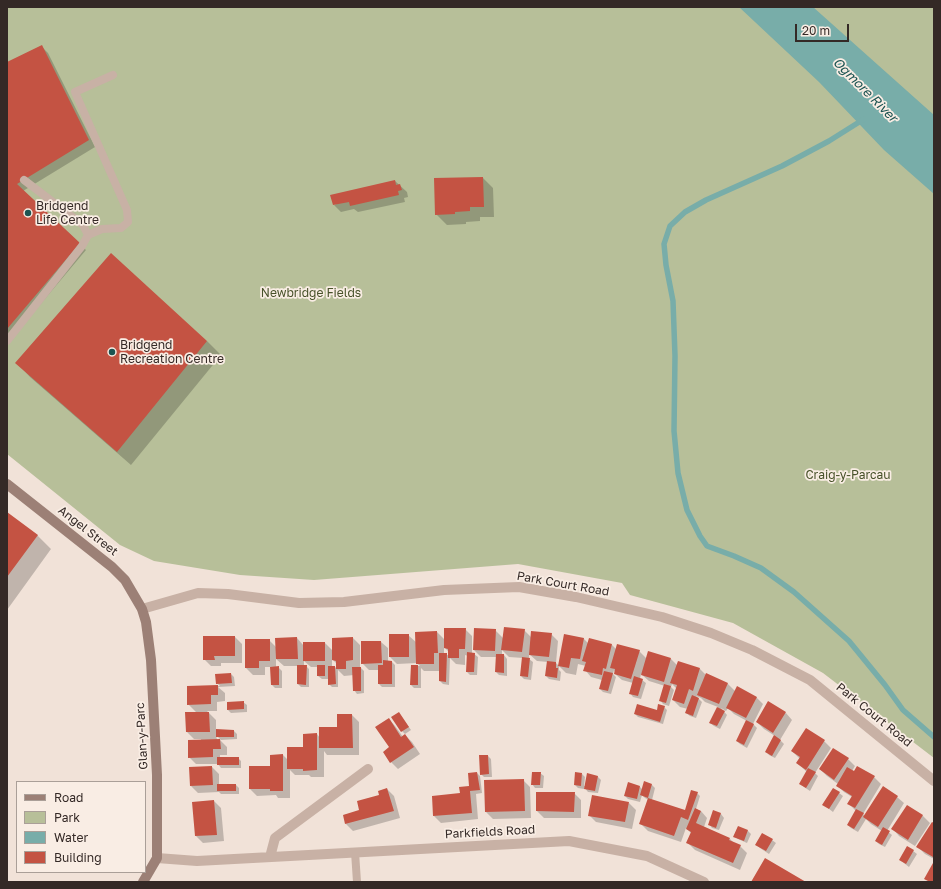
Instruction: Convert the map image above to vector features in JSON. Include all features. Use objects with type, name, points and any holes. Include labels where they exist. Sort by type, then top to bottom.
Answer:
[{"type":"street","name":"Angel Street","points":[[7,484],[112,567],[125,580],[142,609]]},
{"type":"street","name":"Park Court Road","points":[[142,609],[198,593],[228,594],[299,603],[344,602],[444,590],[519,587],[576,597],[662,617],[711,633],[752,650],[810,680],[934,781]]},
{"type":"street","name":"Glan-y-Parc","points":[[142,609],[146,622],[151,660],[157,774],[157,858]]},
{"type":"street","points":[[270,857],[275,838],[368,770]]},
{"type":"street","name":"Parkfields Road","points":[[157,858],[197,861],[569,841],[647,856],[704,882]]},
{"type":"street","points":[[143,882],[157,858]]},
{"type":"lane","points":[[7,341],[82,246],[88,235],[102,229],[121,228],[128,222],[128,210],[75,92],[113,75]]},
{"type":"lane","points":[[24,180],[83,225],[88,235]]},
{"type":"lane","points":[[355,852],[357,882]]},
{"type":"green space","name":"Newbridge Fields","points":[[7,7],[934,7],[934,758],[823,673],[733,623],[630,595],[622,583],[518,564],[314,580],[240,575],[154,561],[120,545],[7,454]]},
{"type":"water","name":"Ogmore River","points":[[739,7],[813,7],[934,115],[934,194],[884,150],[819,82]]},
{"type":"building","name":"Bridgend Life Centre","points":[[42,45],[89,140],[17,184],[80,243],[7,329],[7,62]]},
{"type":"building","points":[[483,177],[484,207],[470,207],[470,211],[455,212],[455,214],[435,215],[434,178]]},
{"type":"building","points":[[395,180],[396,185],[400,184],[402,190],[398,191],[399,195],[350,206],[349,202],[333,205],[330,195]]},
{"type":"building","name":"Bridgend Recreation Centre","points":[[111,253],[207,341],[117,452],[15,363]]},
{"type":"building","points":[[7,512],[38,535],[7,577]]},
{"type":"building","points":[[504,627],[525,629],[522,652],[501,650]]},
{"type":"building","points":[[444,628],[466,628],[465,649],[459,649],[459,658],[448,658],[448,649],[444,648]]},
{"type":"building","points":[[474,628],[496,629],[495,651],[473,650]]},
{"type":"building","points":[[437,631],[438,653],[434,653],[434,664],[416,664],[415,632]]},
{"type":"building","points":[[531,631],[552,633],[549,657],[529,655]]},
{"type":"building","points":[[389,634],[409,634],[409,657],[389,657]]},
{"type":"building","points":[[564,634],[584,638],[580,659],[571,658],[569,668],[558,666]]},
{"type":"building","points":[[203,636],[235,636],[235,656],[214,656],[215,660],[203,660]]},
{"type":"building","points":[[297,637],[298,659],[276,659],[275,638]]},
{"type":"building","points":[[353,637],[353,660],[346,661],[346,669],[336,669],[336,661],[332,660],[332,638]]},
{"type":"building","points":[[589,638],[612,644],[606,669],[603,668],[602,675],[583,671],[586,662],[582,661]]},
{"type":"building","points":[[245,639],[270,639],[270,661],[259,661],[259,668],[245,668]]},
{"type":"building","points":[[361,641],[381,641],[382,663],[361,664]]},
{"type":"building","points":[[303,642],[325,642],[325,661],[303,661]]},
{"type":"building","points":[[617,644],[640,650],[631,679],[614,674],[615,669],[610,668]]},
{"type":"building","points":[[648,651],[671,658],[664,682],[641,675]]},
{"type":"building","points":[[467,652],[475,653],[474,672],[466,672]]},
{"type":"building","points":[[439,653],[447,653],[446,682],[439,681]]},
{"type":"building","points":[[496,654],[504,654],[504,673],[495,672]]},
{"type":"building","points":[[522,657],[530,658],[528,677],[520,676]]},
{"type":"building","points":[[383,660],[392,661],[392,684],[378,684],[378,665],[383,665]]},
{"type":"building","points":[[547,661],[556,662],[556,668],[558,668],[557,678],[545,676]]},
{"type":"building","points":[[678,661],[700,668],[693,691],[689,689],[684,704],[672,700],[677,685],[670,683]]},
{"type":"building","points":[[297,665],[307,665],[306,685],[297,684]]},
{"type":"building","points":[[317,665],[325,665],[325,676],[317,676]]},
{"type":"building","points":[[411,665],[418,665],[418,685],[410,685]]},
{"type":"building","points":[[279,666],[279,685],[271,685],[270,667]]},
{"type":"building","points":[[328,666],[335,666],[336,684],[328,685]]},
{"type":"building","points":[[352,667],[361,667],[361,691],[353,691]]},
{"type":"building","points":[[604,671],[613,673],[608,691],[599,689]]},
{"type":"building","points":[[231,673],[232,683],[216,684],[215,674]]},
{"type":"building","points":[[706,673],[728,683],[719,704],[697,695]]},
{"type":"building","points":[[634,676],[643,679],[638,696],[629,694]]},
{"type":"building","points":[[664,684],[671,686],[666,703],[659,701]]},
{"type":"building","points":[[218,685],[218,695],[211,695],[211,704],[187,705],[187,686]]},
{"type":"building","points":[[737,686],[757,697],[746,718],[726,708]]},
{"type":"building","points":[[692,695],[699,698],[693,716],[685,713]]},
{"type":"building","points":[[244,701],[244,709],[227,710],[227,702]]},
{"type":"building","points":[[768,701],[786,712],[773,733],[756,722]]},
{"type":"building","points":[[637,704],[657,710],[658,704],[665,706],[660,722],[634,714]]},
{"type":"building","points":[[717,707],[725,711],[717,726],[709,723]]},
{"type":"building","points":[[185,712],[209,712],[210,732],[186,732]]},
{"type":"building","points":[[399,712],[409,727],[401,732],[391,717]]},
{"type":"building","points":[[337,714],[352,714],[353,748],[319,748],[319,727],[337,727]]},
{"type":"building","points":[[389,718],[401,737],[405,734],[414,747],[390,763],[383,752],[389,747],[375,727]]},
{"type":"building","points":[[746,720],[754,724],[744,745],[736,741]]},
{"type":"building","points":[[806,728],[825,740],[806,770],[796,763],[800,757],[791,751]]},
{"type":"building","points":[[216,729],[234,730],[234,737],[216,737]]},
{"type":"building","points":[[317,733],[317,770],[303,771],[303,769],[287,769],[287,747],[303,747],[303,734]]},
{"type":"building","points":[[774,735],[781,740],[772,756],[765,752]]},
{"type":"building","points":[[220,739],[221,749],[213,749],[213,757],[188,758],[188,740]]},
{"type":"building","points":[[833,748],[849,758],[834,780],[819,769]]},
{"type":"building","points":[[283,754],[283,791],[270,791],[270,789],[249,789],[249,766],[270,766],[270,755]]},
{"type":"building","points":[[479,755],[488,755],[489,774],[480,775]]},
{"type":"building","points":[[217,757],[239,757],[239,765],[217,765]]},
{"type":"building","points":[[212,766],[213,785],[190,786],[189,767]]},
{"type":"building","points":[[857,766],[875,776],[855,808],[847,804],[852,796],[836,786],[847,767],[854,771]]},
{"type":"building","points":[[808,768],[816,772],[806,788],[799,784]]},
{"type":"building","points":[[477,772],[480,790],[470,791],[472,813],[433,816],[432,796],[460,793],[459,787],[469,786],[468,773]]},
{"type":"building","points":[[532,772],[541,772],[540,785],[531,785]]},
{"type":"building","points":[[575,772],[582,773],[581,786],[574,785]]},
{"type":"building","points":[[587,773],[598,776],[595,791],[584,789]]},
{"type":"building","points":[[524,779],[525,811],[485,812],[484,780]]},
{"type":"building","points":[[644,781],[652,784],[648,798],[640,795]]},
{"type":"building","points":[[628,782],[640,786],[637,799],[624,796]]},
{"type":"building","points":[[217,784],[236,784],[236,791],[217,791]]},
{"type":"building","points":[[883,786],[898,796],[878,827],[863,817]]},
{"type":"building","points":[[387,788],[394,811],[345,824],[343,815],[359,810],[357,801],[379,795],[378,791]]},
{"type":"building","points":[[833,788],[840,792],[829,809],[822,805]]},
{"type":"building","points":[[691,790],[698,792],[688,820],[681,817],[674,836],[639,824],[648,798],[685,810]]},
{"type":"building","points":[[536,792],[575,792],[574,812],[536,811]]},
{"type":"building","points":[[592,795],[629,802],[625,822],[588,816]]},
{"type":"building","points":[[214,800],[217,835],[195,836],[192,802]]},
{"type":"building","points":[[907,805],[923,815],[908,840],[891,829]]},
{"type":"building","points":[[695,808],[701,811],[696,823],[730,838],[729,840],[741,845],[733,863],[686,843],[691,832],[686,829]]},
{"type":"building","points":[[856,809],[864,813],[854,829],[847,825]]},
{"type":"building","points":[[713,810],[721,813],[716,828],[708,825]]},
{"type":"building","points":[[932,822],[934,823],[933,857],[916,847]]},
{"type":"building","points":[[738,826],[748,830],[744,841],[733,837]]},
{"type":"building","points":[[883,827],[890,831],[882,845],[875,841]]},
{"type":"building","points":[[762,833],[773,839],[766,851],[755,845]]},
{"type":"building","points":[[907,846],[914,850],[906,864],[899,860]]},
{"type":"building","points":[[765,858],[806,882],[751,882]]},
{"type":"building","points":[[933,863],[934,881],[930,882],[924,879]]},
{"type":"waterway","points":[[864,119],[829,141],[782,166],[706,200],[685,212],[670,226],[664,244],[666,265],[673,301],[675,356],[674,431],[678,473],[687,510],[700,536],[707,546],[761,568],[794,592],[849,641],[885,685],[903,710],[934,737]]},
{"type":"place","name":"Bridgend Life Centre","points":[[28,213]]},
{"type":"place","name":"Bridgend Recreation Centre","points":[[112,352]]},
{"type":"park label","name":"Craig-y-Parcau","points":[[848,475]]}]
